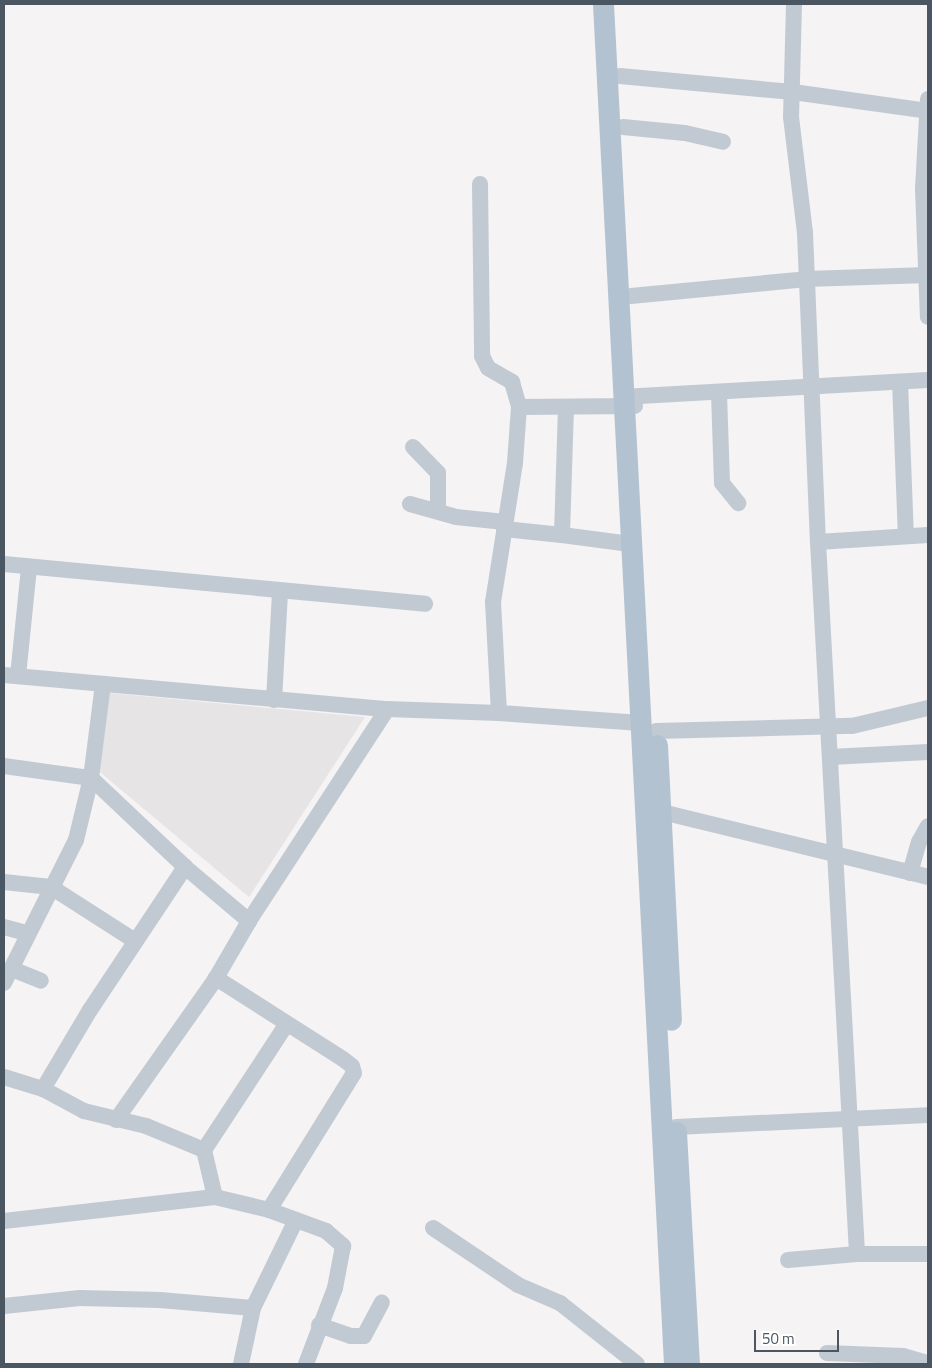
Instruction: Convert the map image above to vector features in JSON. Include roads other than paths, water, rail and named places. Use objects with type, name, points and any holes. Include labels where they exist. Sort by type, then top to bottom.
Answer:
[{"type":"main road","points":[[603,4],[630,401],[648,727],[674,1364]]},
{"type":"main road","points":[[617,4],[631,296],[630,544],[648,727],[662,812],[689,1364]]},
{"type":"street","points":[[794,4],[792,117],[805,232],[818,542],[837,854],[857,1254]]},
{"type":"street","points":[[620,76],[928,107],[923,189],[928,317]]},
{"type":"street","points":[[623,127],[685,133],[723,142]]},
{"type":"street","points":[[480,184],[482,356],[488,368],[512,382],[520,407],[493,602],[499,713]]},
{"type":"street","points":[[631,296],[806,279],[927,276]]},
{"type":"street","points":[[520,407],[566,407],[719,393],[928,380]]},
{"type":"street","points":[[900,382],[906,536]]},
{"type":"street","points":[[719,393],[722,483],[738,503]]},
{"type":"street","points":[[562,535],[566,407]]},
{"type":"street","points":[[413,447],[438,473],[438,510]]},
{"type":"street","points":[[410,504],[438,510],[456,517],[504,526],[630,544]]},
{"type":"street","points":[[818,542],[928,535]]},
{"type":"street","points":[[4,564],[280,592],[425,604]]},
{"type":"street","points":[[29,567],[11,675],[274,700],[387,709],[499,713],[648,727],[852,726],[928,708]]},
{"type":"street","points":[[274,700],[280,592]]},
{"type":"street","points":[[41,982],[8,976],[76,840],[91,778],[103,684]]},
{"type":"street","points":[[116,1120],[216,978],[249,921],[387,709]]},
{"type":"street","points":[[830,757],[928,752]]},
{"type":"street","points":[[4,766],[91,778],[185,867],[249,921]]},
{"type":"street","points":[[662,812],[928,878]]},
{"type":"street","points":[[910,873],[919,842],[928,826]]},
{"type":"street","points":[[43,1089],[185,867]]},
{"type":"street","points":[[4,882],[51,887],[136,941]]},
{"type":"street","points":[[4,926],[28,933]]},
{"type":"street","points":[[216,978],[343,1059],[352,1066],[354,1073],[269,1210]]},
{"type":"street","points":[[215,1197],[204,1150],[286,1024]]},
{"type":"street","points":[[4,1077],[43,1089],[65,1103],[116,1120],[146,1126],[204,1150]]},
{"type":"street","points":[[676,1127],[849,1121],[928,1115]]},
{"type":"street","points":[[4,1221],[215,1197],[269,1210],[326,1232],[342,1246],[343,1257],[334,1288],[306,1364]]},
{"type":"street","points":[[241,1364],[253,1308],[296,1220]]},
{"type":"street","points":[[433,1228],[518,1285],[560,1303],[637,1364]]},
{"type":"street","points":[[788,1260],[857,1254],[928,1254]]},
{"type":"street","points":[[4,1306],[80,1298],[160,1300],[253,1308]]},
{"type":"street","points":[[319,1325],[351,1336],[364,1336],[382,1302]]},
{"type":"street","points":[[827,1353],[903,1356],[928,1363]]}]
